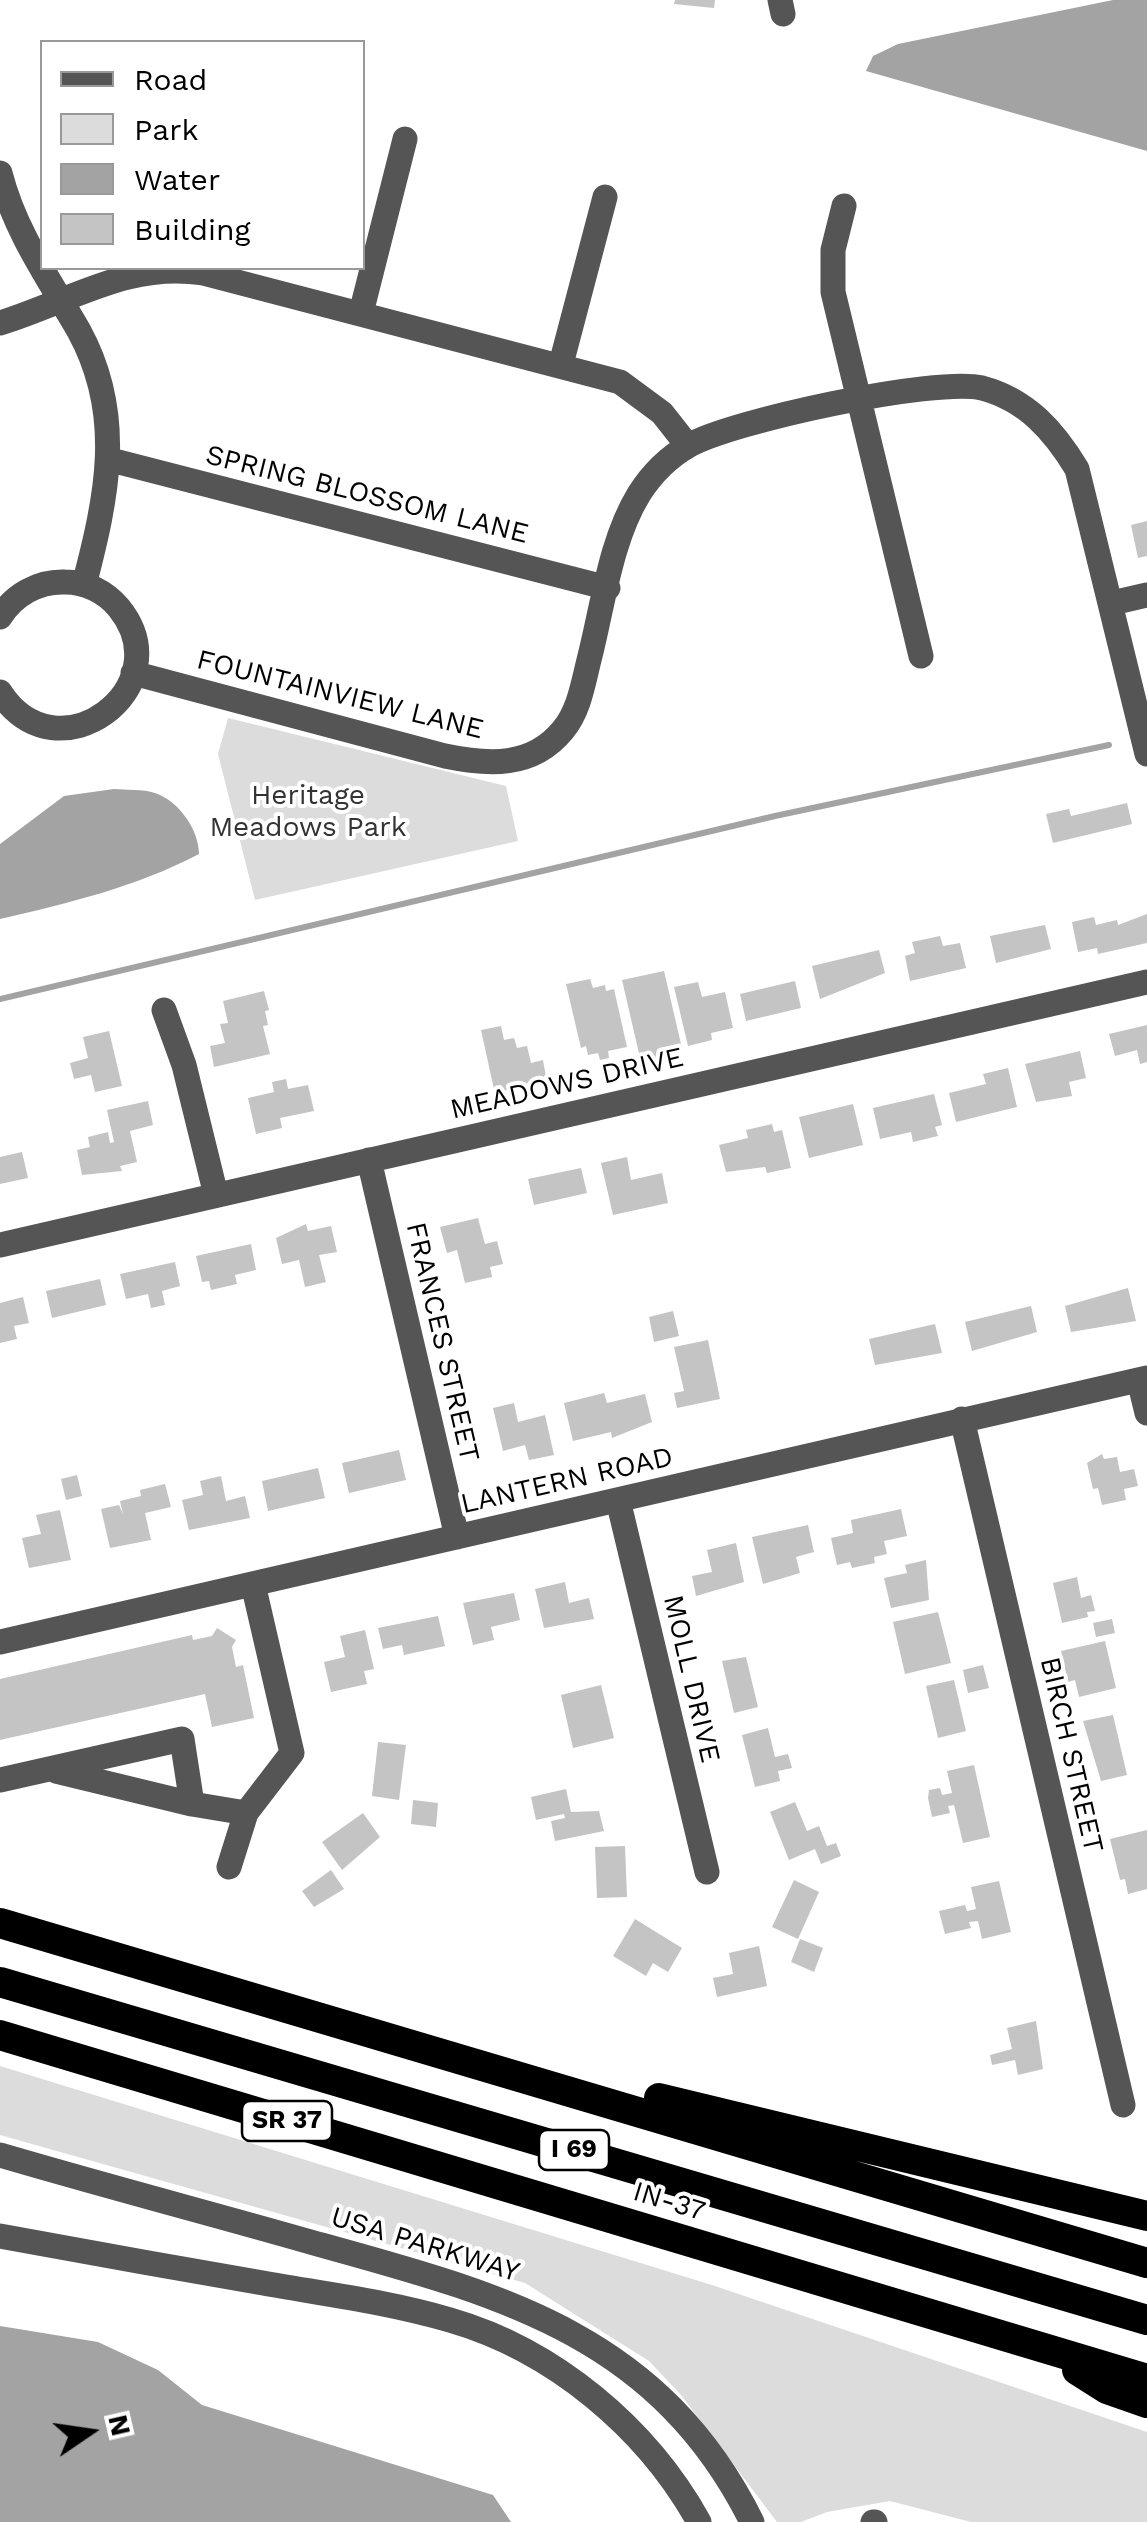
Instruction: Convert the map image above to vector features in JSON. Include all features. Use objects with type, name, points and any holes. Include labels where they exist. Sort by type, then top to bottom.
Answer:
[{"type":"highway","name":"I 69","points":[[0,1922],[1147,2263]]},
{"type":"highway","name":"I 69","points":[[0,1982],[1147,2320]]},
{"type":"highway","points":[[358,2028],[1147,2216]]},
{"type":"highway","name":"IN-37","points":[[0,2035],[1147,2379]]},
{"type":"highway","points":[[1040,2348],[1108,2389],[1147,2402]]},
{"type":"street","points":[[361,313],[405,139]]},
{"type":"street","points":[[0,173],[17,224],[40,265]]},
{"type":"street","points":[[561,364],[605,197]]},
{"type":"street","points":[[844,206],[834,250],[833,292],[921,656]]},
{"type":"street","points":[[43,270],[98,376],[110,460],[106,502],[84,585]]},
{"type":"street","points":[[0,322],[114,279],[169,270]]},
{"type":"street","points":[[189,270],[561,364],[636,391],[662,413],[688,446]]},
{"type":"street","name":"FOUNTAINVIEW LANE","points":[[133,674],[445,756],[484,763],[510,762],[552,741],[574,713],[621,534],[641,491],[688,446],[718,434],[931,385],[982,388],[1032,412],[1059,439],[1077,469],[1112,603]]},
{"type":"street","name":"SPRING BLOSSOM LANE","points":[[110,460],[608,588]]},
{"type":"street","points":[[0,617],[33,588],[58,582],[84,585],[108,597],[126,618],[135,645],[133,674],[122,699],[90,723],[48,727],[4,707]]},
{"type":"street","points":[[1147,595],[1112,603],[1147,754]]},
{"type":"street","name":"MEADOWS DRIVE","points":[[0,1245],[1147,982]]},
{"type":"street","points":[[164,1010],[184,1066],[216,1195]]},
{"type":"street","name":"FRANCES STREET","points":[[369,1160],[457,1538]]},
{"type":"street","points":[[1143,1379],[1147,1413]]},
{"type":"street","name":"LANTERN ROAD","points":[[0,1642],[1143,1379]]},
{"type":"street","name":"BIRCH STREET","points":[[962,1419],[1122,2105]]},
{"type":"street","name":"MOLL DRIVE","points":[[618,1500],[707,1872]]},
{"type":"street","points":[[229,1866],[246,1813],[292,1754],[253,1584]]},
{"type":"street","points":[[0,1780],[182,1739],[192,1804]]},
{"type":"street","points":[[50,1769],[192,1804],[246,1813]]},
{"type":"street","name":"USA PARKWAY","points":[[0,2155],[452,2281],[552,2320],[600,2349],[678,2417],[752,2522]]},
{"type":"street","points":[[0,2236],[398,2307],[492,2335],[560,2373],[632,2432],[659,2463],[699,2522]]},
{"type":"green space","name":"Heritage Meadows Park","points":[[228,718],[506,786],[518,841],[255,900],[218,754]]},
{"type":"green space","points":[[0,2066],[712,2285],[1147,2432],[1147,2522],[971,2522],[890,2501],[827,2512],[801,2522],[777,2522],[681,2395],[649,2361],[525,2283],[0,2135]]},
{"type":"water","points":[[1113,0],[1147,0],[1147,151],[866,71],[873,56],[898,44]]},
{"type":"water","points":[[114,789],[150,792],[172,803],[191,826],[199,854],[127,885],[0,919],[0,844],[64,796]]},
{"type":"water","points":[[0,2326],[98,2342],[158,2370],[202,2405],[493,2495],[511,2522],[0,2522]]},
{"type":"building","points":[[675,0],[715,0],[714,8],[674,4]]},
{"type":"building","points":[[1147,521],[1147,556],[1138,558],[1131,525]]},
{"type":"building","points":[[1127,803],[1132,824],[1053,843],[1046,814],[1069,809],[1071,816]]},
{"type":"building","points":[[1147,914],[1147,943],[1098,954],[1097,948],[1078,952],[1072,922],[1094,917],[1096,925],[1117,920],[1118,925]]},
{"type":"building","points":[[1045,925],[1051,949],[996,963],[990,936]]},
{"type":"building","points":[[940,936],[943,946],[960,943],[966,968],[910,981],[905,956],[915,953],[912,942]]},
{"type":"building","points":[[879,950],[885,973],[820,999],[812,966]]},
{"type":"building","points":[[664,971],[681,1044],[660,1048],[662,1057],[641,1062],[622,980]]},
{"type":"building","points":[[590,979],[593,988],[605,985],[606,991],[614,989],[627,1047],[608,1051],[609,1058],[600,1060],[598,1053],[588,1055],[586,1046],[581,1048],[566,984]]},
{"type":"building","points":[[795,981],[801,1008],[746,1021],[740,994]]},
{"type":"building","points":[[698,982],[702,997],[725,992],[733,1028],[711,1033],[712,1040],[688,1046],[674,987]]},
{"type":"building","points":[[264,991],[269,1010],[265,1011],[268,1025],[263,1026],[270,1054],[214,1067],[210,1046],[225,1043],[220,1024],[228,1023],[223,1001]]},
{"type":"building","points":[[1147,1025],[1147,1062],[1140,1064],[1137,1050],[1115,1056],[1109,1034]]},
{"type":"building","points":[[501,1026],[504,1040],[514,1038],[517,1048],[527,1046],[531,1063],[543,1060],[546,1077],[495,1094],[481,1030]]},
{"type":"building","points":[[109,1031],[122,1086],[95,1092],[91,1075],[74,1079],[70,1063],[88,1058],[83,1037]]},
{"type":"building","points":[[1080,1051],[1086,1078],[1069,1082],[1072,1096],[1036,1102],[1025,1064]]},
{"type":"building","points":[[1008,1068],[1017,1107],[956,1122],[949,1093],[986,1084],[983,1074]]},
{"type":"building","points":[[286,1079],[288,1089],[308,1085],[314,1111],[280,1118],[282,1128],[256,1134],[248,1098],[274,1092],[272,1082]]},
{"type":"building","points":[[934,1094],[942,1125],[935,1127],[938,1136],[913,1142],[911,1132],[880,1139],[873,1108]]},
{"type":"building","points":[[148,1101],[153,1125],[130,1131],[137,1162],[120,1166],[122,1171],[82,1175],[77,1150],[90,1147],[88,1137],[108,1132],[110,1143],[114,1142],[107,1110]]},
{"type":"building","points":[[853,1104],[863,1145],[809,1158],[799,1117]]},
{"type":"building","points":[[772,1124],[774,1132],[782,1130],[791,1168],[767,1173],[765,1167],[726,1172],[719,1145],[748,1138],[746,1130]]},
{"type":"building","points":[[22,1152],[28,1178],[0,1184],[0,1157]]},
{"type":"building","points":[[627,1157],[631,1180],[662,1173],[668,1203],[613,1215],[601,1163]]},
{"type":"building","points":[[581,1168],[587,1193],[534,1205],[528,1179]]},
{"type":"building","points":[[478,1218],[485,1244],[497,1241],[503,1264],[490,1267],[492,1277],[465,1283],[457,1250],[447,1253],[440,1227]]},
{"type":"building","points":[[306,1224],[308,1231],[331,1226],[337,1252],[319,1255],[326,1282],[305,1287],[299,1260],[282,1264],[276,1238]]},
{"type":"building","points":[[251,1244],[256,1270],[235,1275],[237,1284],[211,1290],[209,1281],[202,1282],[196,1256]]},
{"type":"building","points":[[175,1262],[180,1286],[162,1291],[165,1305],[151,1308],[148,1294],[126,1299],[120,1274]]},
{"type":"building","points":[[100,1279],[106,1305],[52,1318],[46,1291]]},
{"type":"building","points":[[1128,1288],[1136,1321],[1071,1332],[1065,1306]]},
{"type":"building","points":[[23,1297],[29,1323],[14,1326],[17,1339],[0,1343],[0,1303]]},
{"type":"building","points":[[1031,1306],[1037,1332],[972,1351],[965,1322]]},
{"type":"building","points":[[673,1311],[679,1336],[654,1342],[649,1317]]},
{"type":"building","points":[[935,1324],[942,1353],[875,1365],[869,1339]]},
{"type":"building","points":[[708,1340],[720,1399],[677,1408],[674,1393],[684,1391],[674,1347]]},
{"type":"building","points":[[604,1393],[607,1403],[645,1394],[652,1422],[612,1438],[611,1432],[573,1441],[564,1403]]},
{"type":"building","points":[[514,1403],[518,1422],[545,1415],[554,1455],[529,1460],[525,1445],[503,1451],[493,1408]]},
{"type":"building","points":[[399,1450],[406,1480],[349,1493],[342,1463]]},
{"type":"building","points":[[1102,1454],[1104,1459],[1117,1457],[1120,1472],[1134,1469],[1138,1486],[1124,1489],[1126,1500],[1102,1505],[1098,1488],[1093,1489],[1087,1463]]},
{"type":"building","points":[[318,1468],[325,1498],[268,1511],[262,1481]]},
{"type":"building","points":[[77,1475],[82,1496],[66,1500],[61,1479]]},
{"type":"building","points":[[221,1476],[226,1501],[245,1496],[250,1518],[189,1530],[182,1500],[203,1495],[200,1481]]},
{"type":"building","points":[[165,1484],[171,1507],[145,1513],[151,1540],[110,1548],[101,1509],[119,1505],[123,1514],[120,1501],[141,1496],[140,1490]]},
{"type":"building","points":[[901,1509],[907,1536],[884,1541],[887,1554],[874,1557],[875,1563],[852,1568],[850,1562],[837,1565],[831,1538],[853,1533],[851,1520]]},
{"type":"building","points":[[60,1510],[71,1560],[29,1568],[22,1538],[41,1534],[36,1515]]},
{"type":"building","points":[[808,1525],[814,1552],[796,1557],[800,1573],[763,1584],[752,1537]]},
{"type":"building","points":[[736,1543],[744,1582],[696,1596],[692,1576],[712,1572],[707,1550]]},
{"type":"building","points":[[926,1560],[929,1600],[891,1608],[884,1578],[907,1573],[905,1565]]},
{"type":"building","points":[[1077,1577],[1081,1598],[1091,1595],[1095,1611],[1087,1612],[1088,1617],[1062,1623],[1053,1583]]},
{"type":"building","points":[[565,1582],[569,1603],[589,1598],[594,1619],[544,1628],[535,1589]]},
{"type":"building","points":[[514,1593],[520,1620],[491,1627],[494,1640],[473,1645],[463,1603]]},
{"type":"building","points":[[938,1612],[951,1663],[905,1674],[893,1622]]},
{"type":"building","points":[[438,1616],[445,1646],[404,1655],[402,1645],[383,1649],[378,1628]]},
{"type":"building","points":[[1112,1619],[1115,1633],[1096,1637],[1093,1623]]},
{"type":"building","points":[[217,1628],[236,1640],[232,1647],[236,1667],[243,1665],[254,1718],[212,1727],[205,1694],[0,1740],[0,1679],[192,1635],[193,1640],[212,1636]]},
{"type":"building","points":[[365,1630],[374,1669],[364,1671],[367,1684],[331,1692],[324,1662],[345,1657],[340,1636]]},
{"type":"building","points":[[1105,1641],[1116,1688],[1079,1697],[1075,1680],[1068,1682],[1061,1651]]},
{"type":"building","points":[[746,1657],[758,1707],[734,1713],[722,1661]]},
{"type":"building","points":[[983,1665],[989,1688],[968,1693],[963,1670]]},
{"type":"building","points":[[954,1680],[966,1731],[938,1738],[926,1686]]},
{"type":"building","points":[[601,1685],[614,1738],[573,1748],[561,1695]]},
{"type":"building","points":[[1113,1715],[1127,1775],[1101,1781],[1083,1721]]},
{"type":"building","points":[[768,1728],[775,1757],[788,1754],[792,1768],[778,1771],[780,1781],[755,1787],[742,1735]]},
{"type":"building","points":[[378,1742],[406,1745],[399,1800],[372,1796]]},
{"type":"building","points":[[974,1765],[990,1837],[963,1843],[954,1805],[948,1806],[950,1813],[932,1817],[929,1790],[940,1788],[942,1795],[952,1793],[947,1771]]},
{"type":"building","points":[[566,1789],[571,1812],[599,1811],[604,1831],[555,1841],[551,1821],[565,1818],[564,1814],[536,1820],[531,1797]]},
{"type":"building","points":[[413,1800],[438,1803],[436,1827],[411,1824]]},
{"type":"building","points":[[795,1802],[807,1831],[819,1826],[827,1846],[836,1843],[841,1856],[821,1864],[815,1849],[789,1860],[770,1812]]},
{"type":"building","points":[[363,1813],[380,1837],[342,1870],[322,1842]]},
{"type":"building","points":[[1147,1830],[1147,1889],[1128,1894],[1125,1879],[1120,1880],[1110,1839]]},
{"type":"building","points":[[625,1846],[627,1897],[597,1898],[595,1847]]},
{"type":"building","points":[[331,1870],[344,1889],[314,1907],[302,1891]]},
{"type":"building","points":[[794,1880],[819,1892],[798,1939],[772,1927]]},
{"type":"building","points":[[999,1881],[1011,1932],[982,1939],[978,1921],[969,1922],[971,1928],[945,1934],[939,1911],[965,1905],[967,1911],[976,1909],[971,1887]]},
{"type":"building","points":[[635,1919],[682,1948],[668,1972],[653,1963],[646,1976],[613,1956]]},
{"type":"building","points":[[800,1939],[823,1948],[814,1972],[791,1962]]},
{"type":"building","points":[[759,1946],[767,1986],[717,1997],[713,1978],[733,1974],[729,1953]]},
{"type":"building","points":[[1036,2021],[1043,2069],[1018,2075],[1015,2060],[992,2065],[990,2055],[1012,2049],[1007,2028]]},
{"type":"waterway","points":[[0,999],[775,816],[1109,745]]}]
